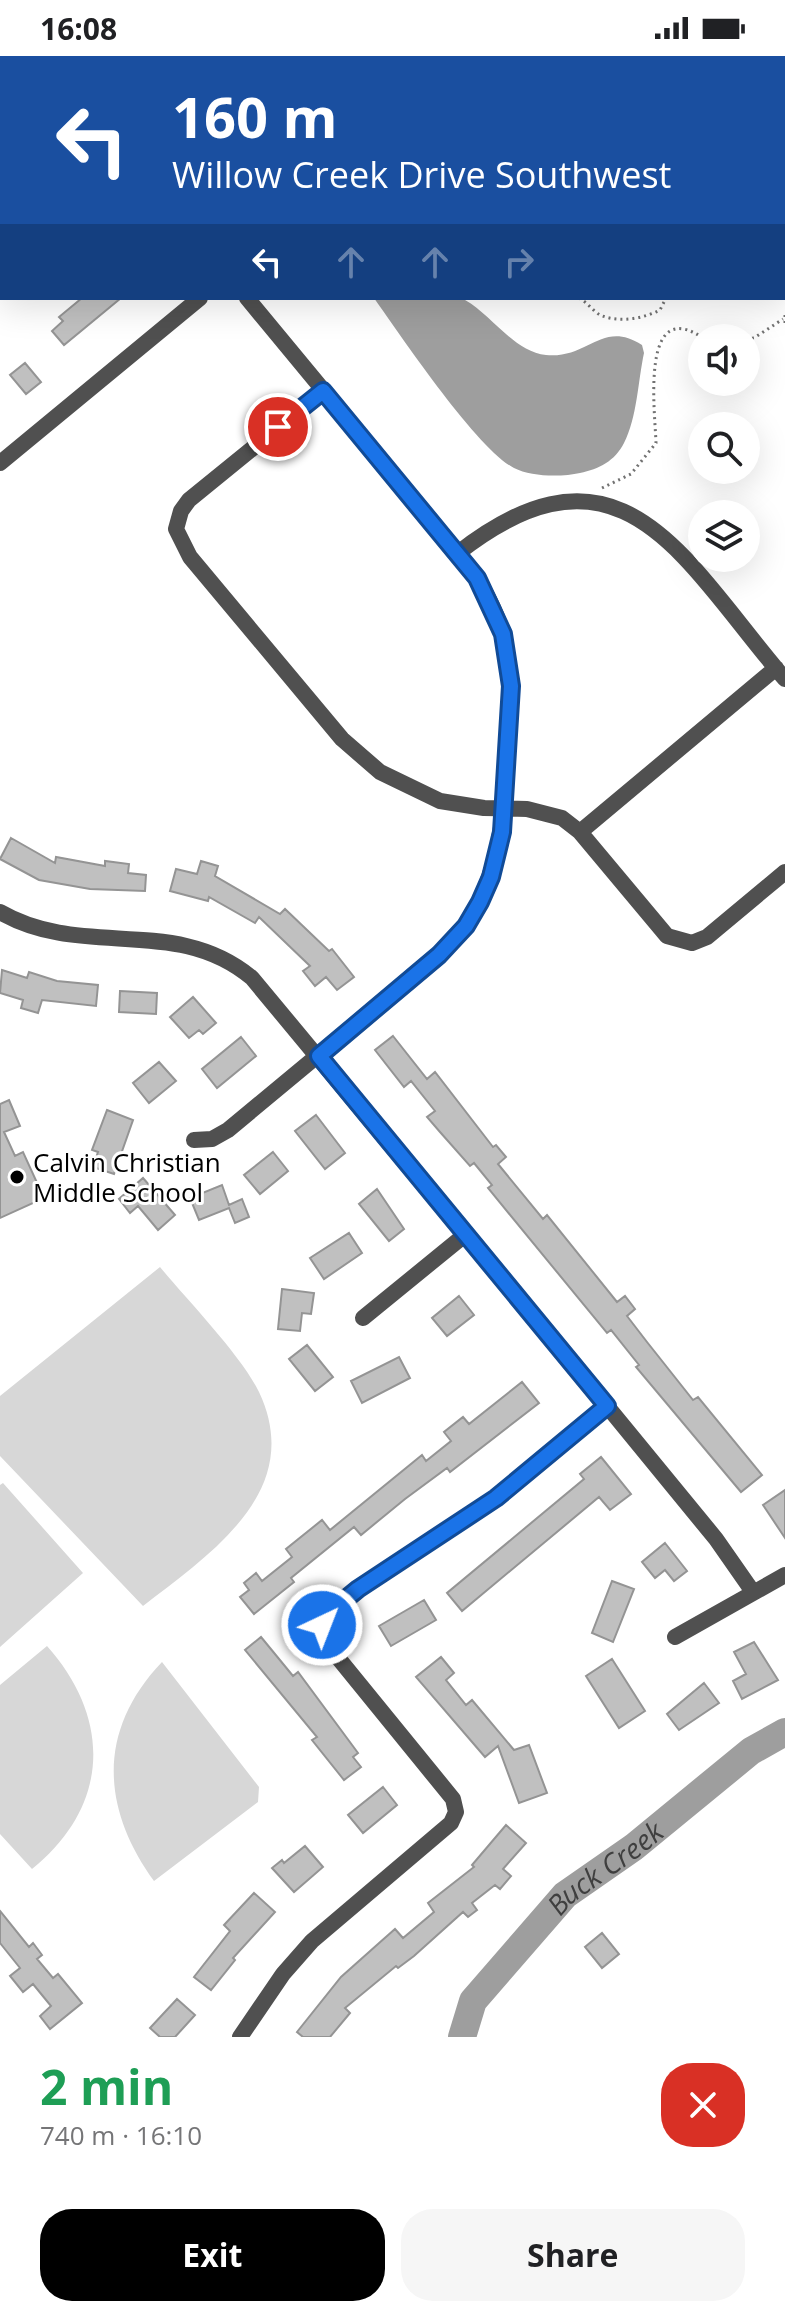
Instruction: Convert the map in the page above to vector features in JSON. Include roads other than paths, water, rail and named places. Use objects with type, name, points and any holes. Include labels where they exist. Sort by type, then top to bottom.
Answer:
[{"type":"street","points":[[0,463],[198,300]]},
{"type":"street","points":[[194,1140],[212,1139],[228,1130],[429,965],[466,926],[491,877],[505,808],[511,686],[507,652],[492,605],[458,553],[249,300]]},
{"type":"street","points":[[323,391],[189,500],[176,523],[180,541],[190,557],[329,724],[368,763],[393,781],[431,798],[471,807],[547,812],[562,818],[580,832],[661,930],[681,942],[697,942],[707,937],[785,872]]},
{"type":"street","points":[[458,553],[494,525],[532,507],[569,501],[598,503],[636,517],[665,537],[780,674],[580,832]]},
{"type":"street","points":[[0,912],[29,927],[61,935],[94,940],[158,939],[214,954],[252,978],[716,1539],[753,1592]]},
{"type":"street","points":[[363,1318],[466,1234]]},
{"type":"street","points":[[240,2037],[301,1952],[451,1823],[456,1812],[453,1799],[326,1643],[321,1631],[323,1620],[373,1578],[496,1498],[607,1406]]},
{"type":"street","points":[[675,1637],[785,1575]]},
{"type":"waterway","name":"Buck Creek","points":[[462,2037],[473,2001],[565,1895],[634,1847],[751,1751],[785,1732]]},
{"type":"place","name":"Calvin Christian Middle School","points":[[17,1177]]}]
